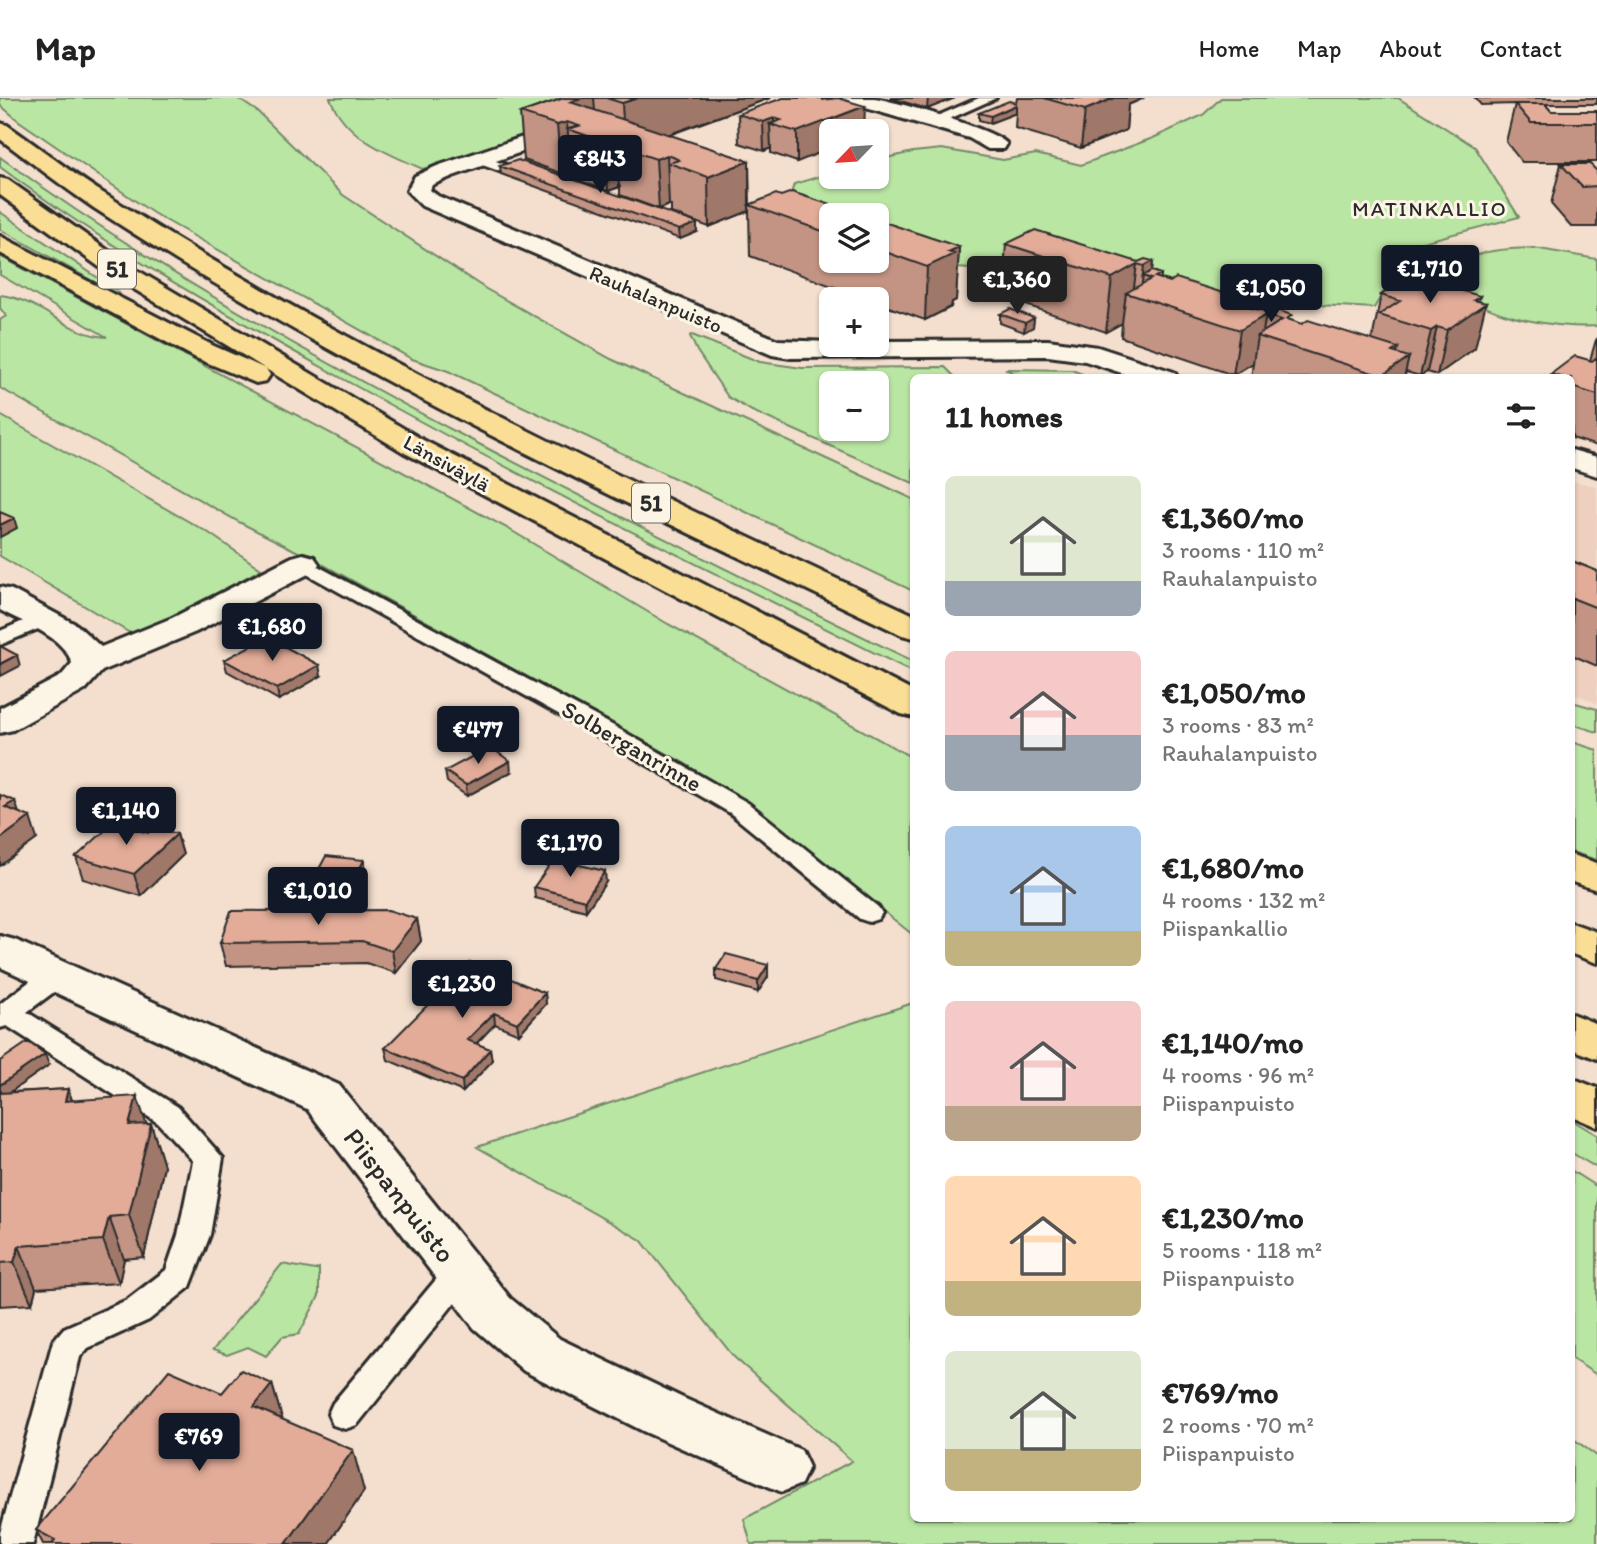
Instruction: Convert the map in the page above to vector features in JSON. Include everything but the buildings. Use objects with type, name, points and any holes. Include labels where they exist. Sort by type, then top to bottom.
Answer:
[{"type":"highway","name":"51","points":[[0,130],[102,202],[214,271],[391,373],[673,514],[910,626]]},
{"type":"highway","name":"Länsiväylä","points":[[0,185],[118,269],[413,446],[910,704]]},
{"type":"highway","points":[[0,243],[205,352],[413,446]]},
{"type":"highway","points":[[1575,869],[1597,877]]},
{"type":"highway","points":[[1575,938],[1597,949]]},
{"type":"highway","points":[[1575,1032],[1597,1043]]},
{"type":"highway","points":[[1575,1097],[1597,1110]]},
{"type":"street","name":"Rauhalanpuisto","points":[[658,98],[429,178],[419,185],[418,191],[430,201],[772,348],[1048,348],[1089,353],[1152,374]]},
{"type":"street","points":[[852,98],[976,134],[996,144]]},
{"type":"street","points":[[1575,460],[1597,467]]},
{"type":"street","points":[[0,722],[73,683],[90,664],[184,625],[303,564]]},
{"type":"street","points":[[0,597],[65,632],[84,647],[90,664]]},
{"type":"street","name":"Piispanpuisto","points":[[0,950],[323,1097],[492,1313],[542,1355],[664,1415],[782,1467]]},
{"type":"lane","points":[[933,121],[990,98]]},
{"type":"lane","points":[[479,159],[510,171]]},
{"type":"lane","name":"Solberganrinne","points":[[303,564],[604,730],[739,808],[869,914]]},
{"type":"lane","points":[[0,639],[42,619]]},
{"type":"lane","points":[[15,1544],[65,1351],[76,1338],[138,1310],[179,1278],[194,1235],[208,1158],[168,1115],[4,1016],[56,976]]},
{"type":"lane","points":[[345,1414],[460,1273]]},
{"type":"shaded area","points":[[1575,482],[1597,486],[1597,703],[1575,694]]},
{"type":"green space","points":[[0,98],[237,98],[258,112],[343,195],[486,289],[611,359],[910,498],[910,590],[448,371],[412,359],[153,213],[19,121],[0,105]]},
{"type":"green space","points":[[330,98],[632,98],[423,169],[382,150],[357,134],[337,112]]},
{"type":"green space","points":[[1221,98],[1398,98],[1475,147],[1519,217],[1411,245],[1374,308],[1264,302],[1144,280],[940,267],[889,254],[889,203],[819,203],[819,210],[790,197],[794,184],[819,177],[819,189],[889,189],[889,157],[913,152],[942,149],[1003,160],[1036,154],[1081,165],[1153,138],[1203,115]]},
{"type":"green space","points":[[0,157],[115,236],[233,309],[294,343],[531,471],[910,660],[910,671],[545,487],[285,347],[160,274],[0,167]]},
{"type":"green space","points":[[0,212],[116,290],[121,297],[0,229]]},
{"type":"green space","points":[[1534,248],[1597,259],[1597,326],[1560,325],[1514,317],[1473,300],[1460,287],[1454,272],[1470,258],[1490,251]]},
{"type":"green space","points":[[0,256],[507,528],[668,624],[910,756],[910,933],[770,820],[686,764],[320,563],[241,523],[0,388],[0,320],[6,316],[0,308],[0,295],[28,303],[79,330],[107,337],[0,275]]},
{"type":"green space","points":[[690,336],[760,362],[802,368],[945,367],[952,374],[910,374],[910,482],[819,441],[889,441],[889,371],[819,371],[819,441],[752,411],[728,397]]},
{"type":"green space","points":[[1005,369],[1072,370],[1082,374],[1016,374]]},
{"type":"green space","points":[[0,415],[209,533],[261,569],[166,623],[130,633],[0,556]]},
{"type":"green space","points":[[1575,703],[1597,709],[1597,732],[1575,725]]},
{"type":"green space","points":[[1575,743],[1597,750],[1597,860],[1575,853]]},
{"type":"green space","points":[[910,1004],[910,1522],[1575,1522],[1575,1440],[1597,1456],[1597,1544],[751,1544],[744,1519],[852,1461],[734,1357],[641,1240],[477,1147]]},
{"type":"green space","points":[[1575,1122],[1597,1135],[1597,1168],[1575,1155]]},
{"type":"green space","points":[[1575,1173],[1597,1187],[1597,1375],[1575,1361]]},
{"type":"green space","points":[[282,1264],[315,1270],[319,1268],[319,1296],[299,1334],[282,1337],[266,1356],[248,1347],[227,1355],[213,1350]]},
{"type":"district","name":"MATINKALLIO","points":[[1430,208]]}]
